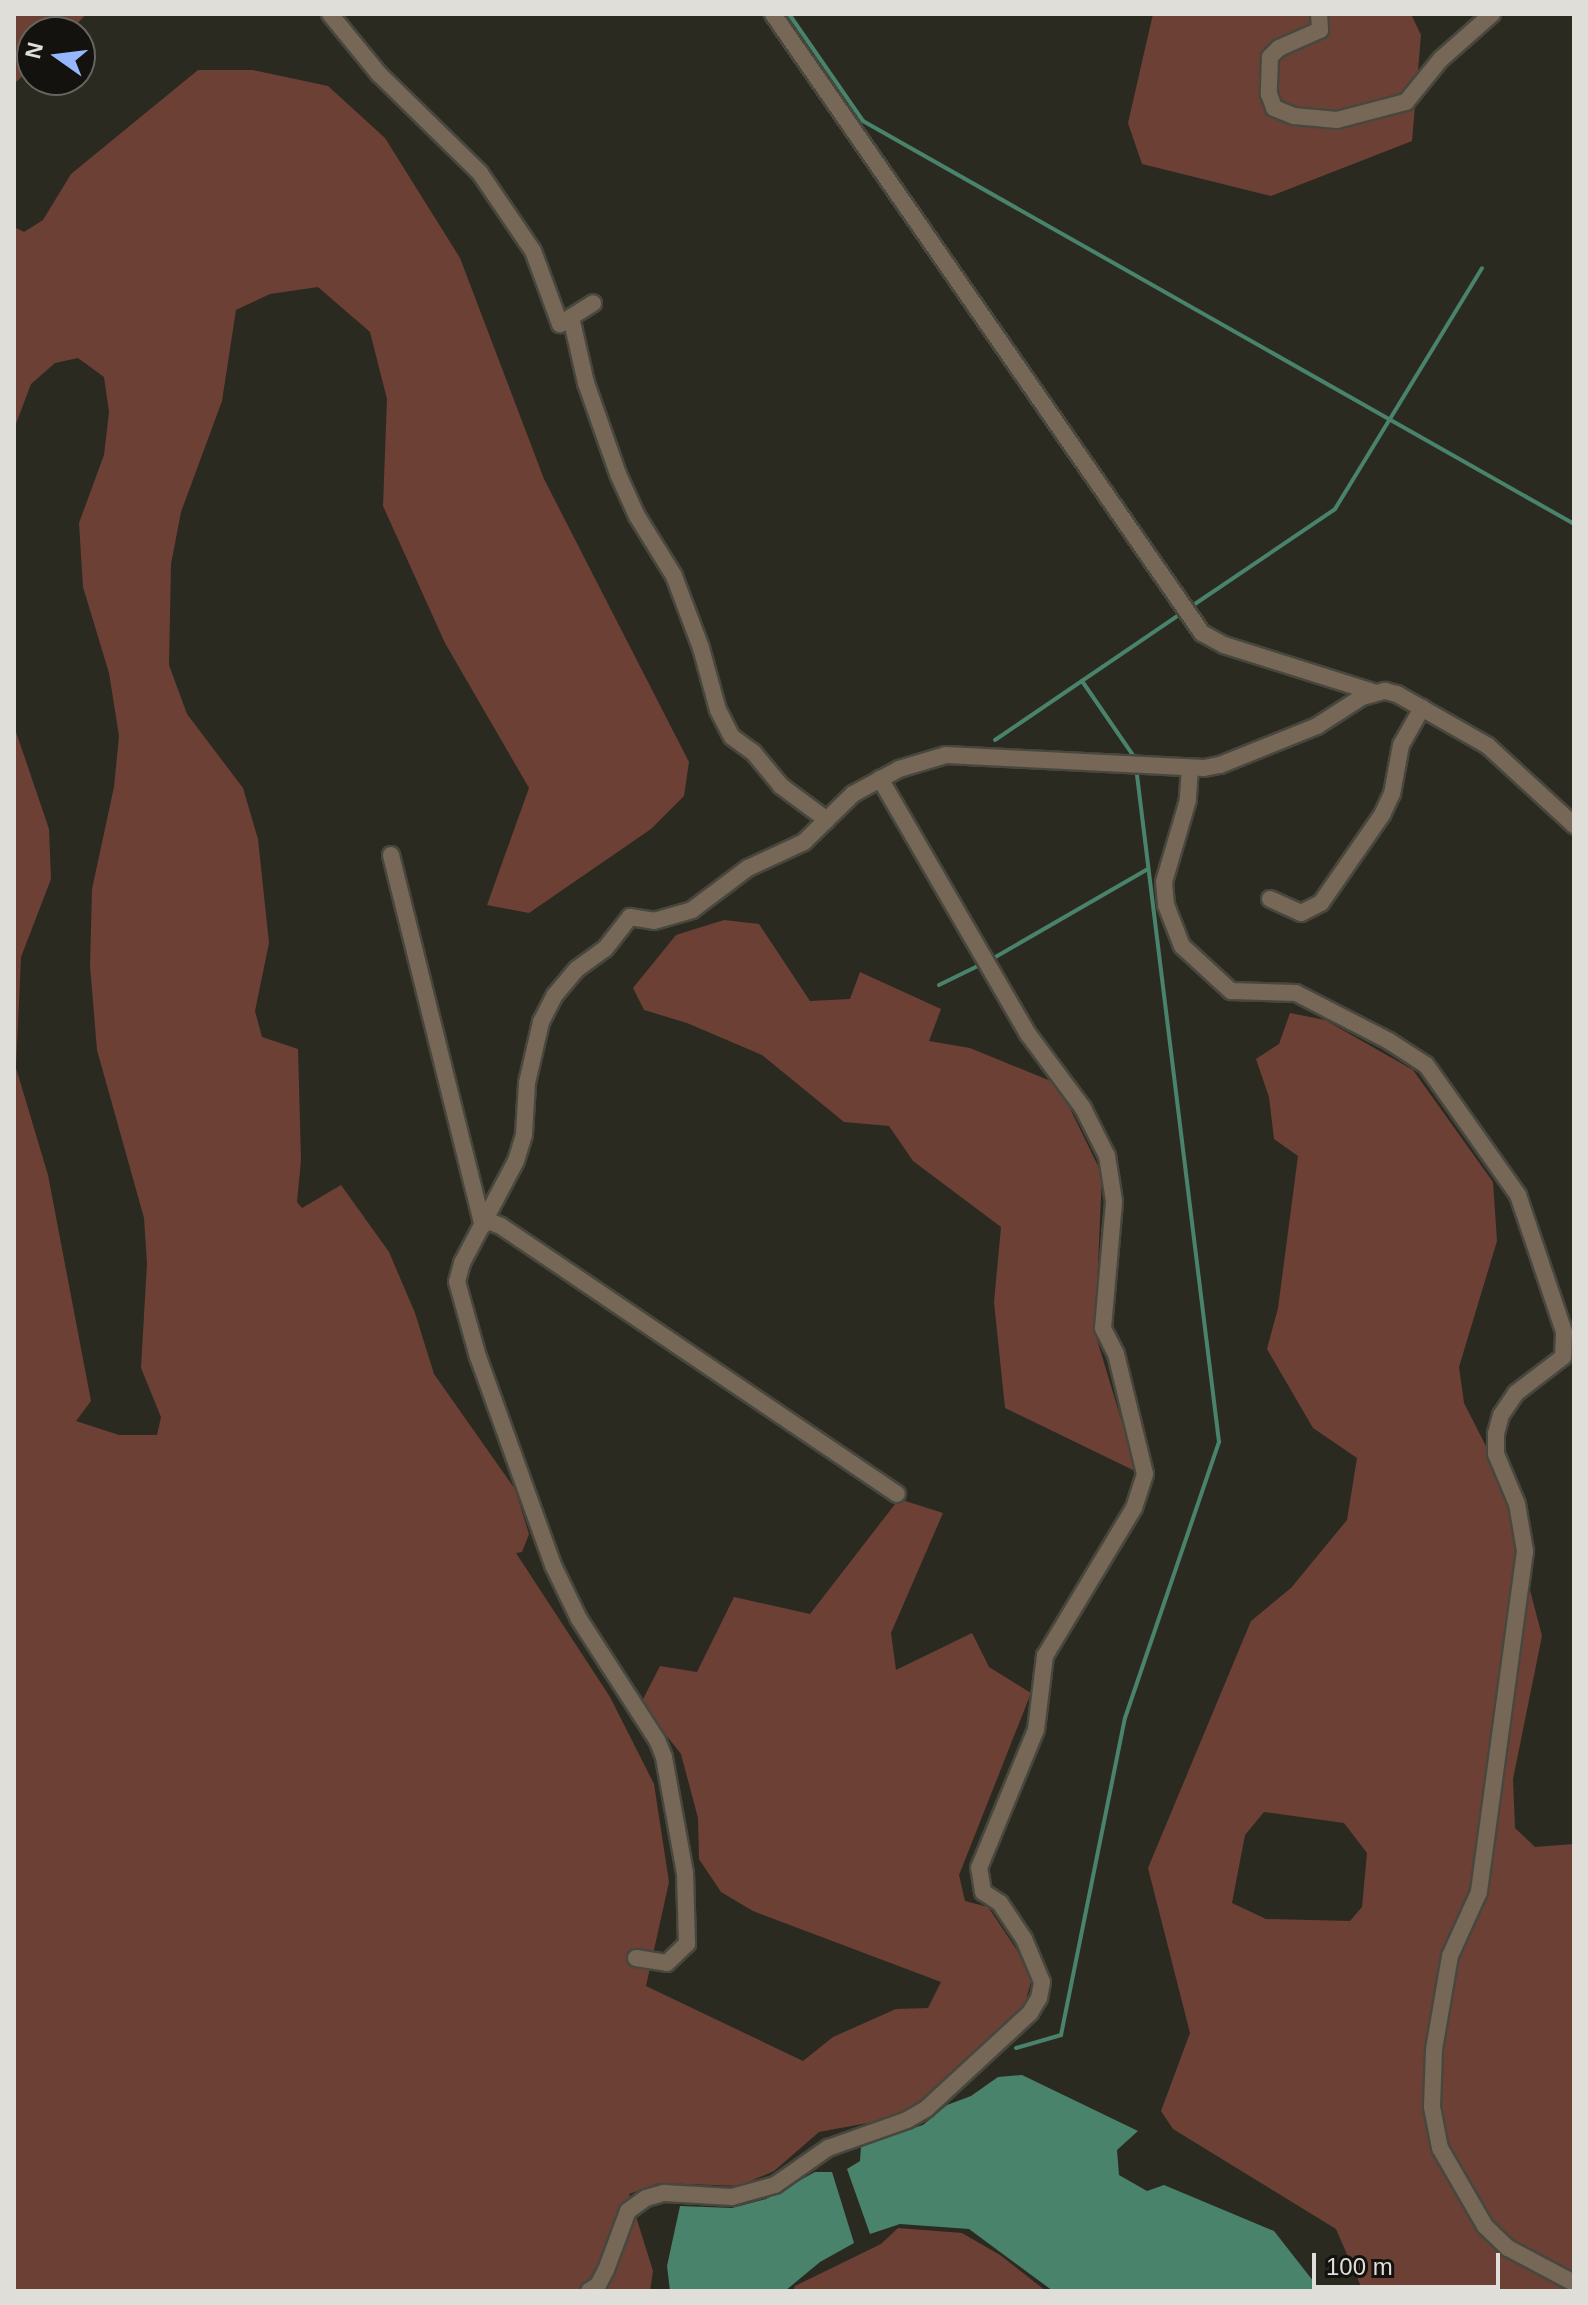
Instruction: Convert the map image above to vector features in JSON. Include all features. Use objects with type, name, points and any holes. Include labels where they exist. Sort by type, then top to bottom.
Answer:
[{"type":"street","points":[[330,14],[379,74],[480,173],[533,251],[560,324],[593,303]]},
{"type":"street","points":[[773,14],[1202,633],[1224,645],[1373,692],[1397,694],[1488,746],[1574,825]]},
{"type":"street","points":[[1319,14],[1320,30],[1279,48],[1270,57],[1269,94],[1274,108],[1294,116],[1337,120],[1406,102],[1441,59],[1492,14]]},
{"type":"street","points":[[571,317],[586,383],[618,474],[637,516],[674,576],[701,648],[718,710],[732,737],[753,752],[781,786],[827,820]]},
{"type":"street","points":[[636,1958],[667,1963],[687,1944],[685,1873],[664,1757],[657,1740],[579,1619],[553,1565],[470,1333],[459,1292],[458,1272],[520,1148],[527,1083],[541,1022],[555,995],[577,969],[605,949],[630,917],[654,921],[692,910],[748,868],[804,842],[853,794],[899,769],[946,755],[1190,768],[1220,765],[1317,726],[1373,692]]},
{"type":"street","points":[[1270,899],[1301,913],[1321,903],[1382,815],[1392,794],[1401,745],[1422,708]]},
{"type":"street","points":[[1190,768],[1188,800],[1164,882],[1166,905],[1182,946],[1231,991],[1296,993],[1389,1041],[1426,1065],[1518,1195],[1570,1348],[1555,1365],[1516,1393],[1501,1415],[1496,1434],[1496,1454],[1517,1504],[1525,1551],[1479,1892],[1450,1956],[1434,2050],[1432,2107],[1440,2148],[1485,2226],[1508,2248],[1574,2283]]},
{"type":"street","points":[[589,2291],[598,2285],[606,2270],[628,2211],[646,2198],[664,2193],[732,2197],[755,2193],[775,2185],[828,2148],[907,2120],[926,2109],[1035,2006],[1042,1982],[1036,1967],[1024,1939],[1000,1903],[983,1892],[979,1868],[1036,1730],[1045,1656],[1134,1508],[1145,1474],[1116,1354],[1103,1328],[1114,1201],[1107,1156],[1083,1108],[1028,1034],[880,779]]},
{"type":"street","points":[[391,855],[484,1223]]},
{"type":"street","points":[[484,1223],[501,1226],[897,1494]]},
{"type":"shaded area","points":[[14,14],[86,14],[16,16],[14,84]]},
{"type":"shaded area","points":[[1153,14],[1411,14],[1421,35],[1412,141],[1271,196],[1142,164],[1128,123]]},
{"type":"shaded area","points":[[198,70],[253,70],[328,86],[385,138],[460,258],[544,479],[689,762],[684,796],[651,829],[529,913],[487,905],[529,788],[445,643],[383,506],[387,399],[370,332],[318,287],[270,294],[236,310],[222,401],[181,512],[171,564],[169,665],[187,714],[243,788],[258,839],[269,943],[255,1011],[262,1037],[298,1049],[301,1160],[297,1202],[302,1208],[341,1185],[389,1252],[415,1313],[434,1374],[515,1489],[529,1534],[522,1552],[516,1553],[610,1697],[654,1784],[669,1882],[646,1986],[803,2061],[833,2037],[896,2009],[928,2008],[941,1982],[753,1911],[721,1892],[699,1859],[698,1818],[681,1754],[641,1703],[660,1666],[697,1672],[734,1597],[810,1614],[899,1499],[943,1513],[891,1633],[896,1670],[972,1633],[989,1667],[1031,1693],[959,1875],[965,1901],[988,1907],[1017,1950],[1031,1982],[1025,2004],[920,2104],[894,2118],[819,2132],[774,2171],[739,2186],[659,2183],[629,2194],[653,2271],[650,2291],[14,2291],[14,726],[49,829],[51,879],[21,957],[16,1068],[48,1175],[91,1401],[76,1421],[119,1435],[157,1435],[161,1417],[141,1368],[147,1263],[144,1218],[97,1050],[90,966],[92,889],[114,787],[119,736],[109,673],[83,587],[79,523],[104,455],[109,412],[104,377],[78,358],[55,363],[31,384],[14,429],[14,227],[24,232],[43,220],[71,174]]},
{"type":"shaded area","points":[[724,920],[759,924],[810,1001],[850,999],[860,972],[941,1009],[929,1041],[970,1048],[1058,1084],[1102,1174],[1095,1333],[1137,1472],[1005,1408],[994,1302],[1001,1227],[913,1161],[889,1126],[844,1122],[762,1055],[687,1023],[644,1010],[633,988],[676,935]]},
{"type":"shaded area","points":[[1290,1013],[1325,1020],[1413,1070],[1493,1182],[1497,1241],[1459,1367],[1464,1403],[1491,1456],[1511,1517],[1542,1636],[1513,1779],[1515,1828],[1535,1847],[1574,1844],[1574,2291],[1363,2291],[1336,2229],[1173,2129],[1161,2111],[1190,2033],[1148,1868],[1251,1621],[1291,1588],[1347,1520],[1357,1458],[1313,1428],[1267,1349],[1278,1308],[1298,1156],[1274,1139],[1269,1097],[1256,1059],[1279,1044]],"holes":[[[1264,1812],[1344,1823],[1367,1853],[1362,1907],[1350,1921],[1266,1919],[1232,1903],[1245,1835]]]},
{"type":"shaded area","points":[[1022,2075],[1138,2131],[1117,2150],[1119,2175],[1147,2191],[1164,2185],[1274,2231],[1321,2291],[1053,2291],[969,2229],[900,2224],[870,2234],[847,2169],[860,2161],[861,2146],[923,2125],[947,2105],[971,2096],[998,2077]]},
{"type":"shaded area","points":[[815,2172],[832,2172],[854,2243],[820,2262],[785,2291],[670,2291],[667,2266],[680,2206],[732,2208],[766,2199]]},
{"type":"shaded area","points":[[898,2228],[962,2233],[1000,2255],[1046,2291],[793,2291],[795,2286],[881,2244]]},
{"type":"waterway","points":[[789,14],[863,121],[1574,524]]},
{"type":"waterway","points":[[1189,608],[1335,509],[1482,268]]},
{"type":"waterway","points":[[995,740],[1182,613]]},
{"type":"waterway","points":[[1082,681],[1135,758]]},
{"type":"waterway","points":[[1016,2048],[1061,2035],[1125,1718],[1219,1442],[1136,767]]},
{"type":"waterway","points":[[992,959],[1148,869]]},
{"type":"waterway","points":[[939,985],[984,963]]}]
